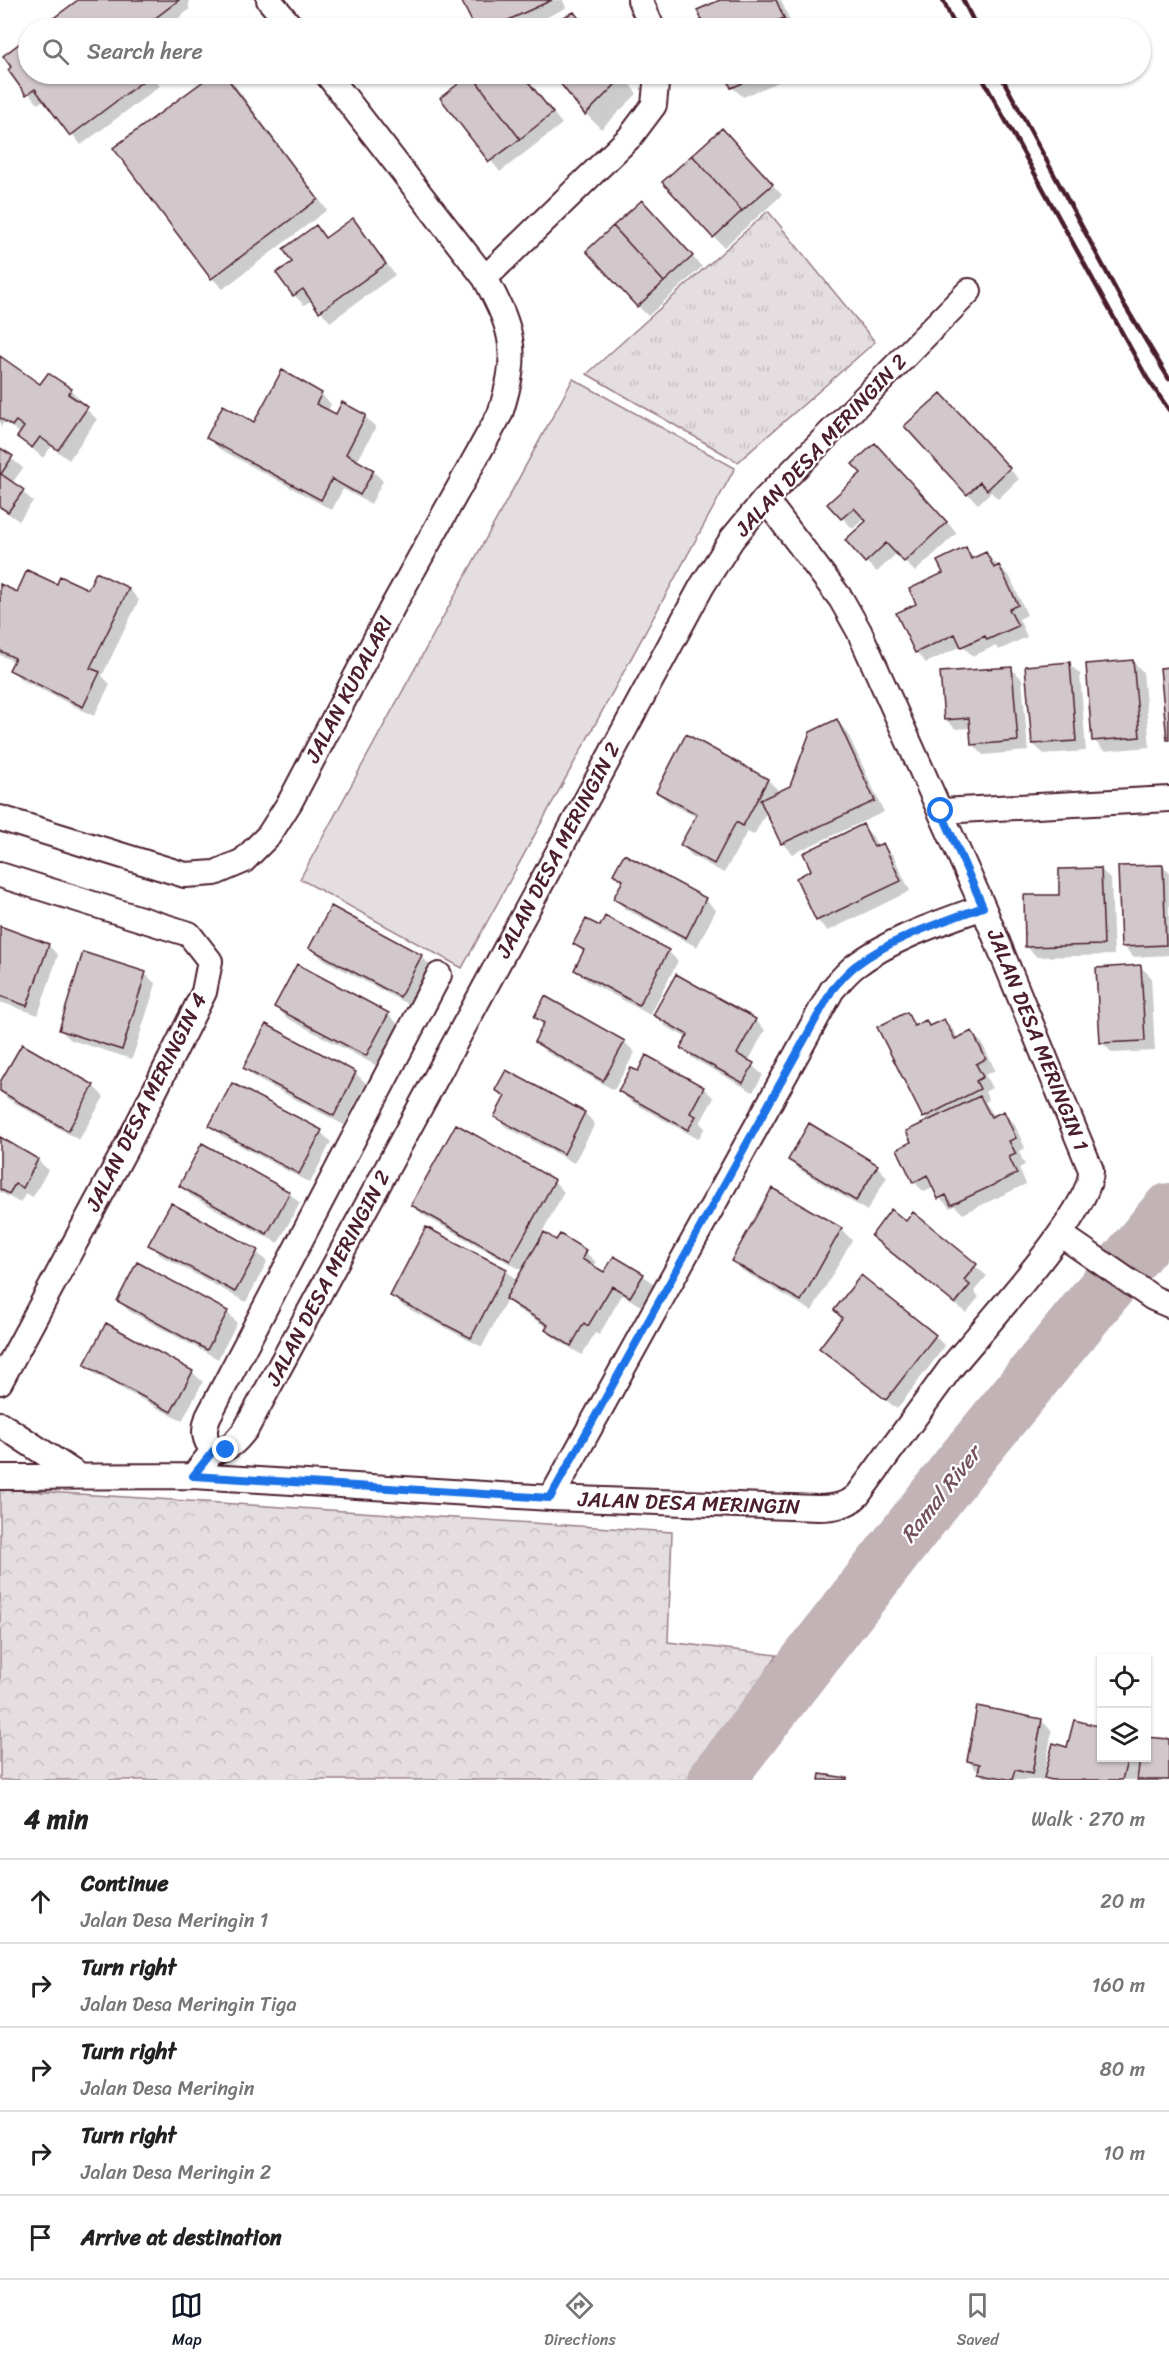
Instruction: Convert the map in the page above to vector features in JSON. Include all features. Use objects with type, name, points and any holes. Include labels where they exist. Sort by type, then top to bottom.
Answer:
[{"type":"street","points":[[269,0],[284,18]]},
{"type":"street","points":[[640,0],[648,18]]},
{"type":"street","name":"JALAN KUDALARI","points":[[0,818],[185,875],[215,873],[243,861],[269,835],[290,802],[393,606],[500,414],[511,380],[512,345],[503,311],[485,278],[335,84]]},
{"type":"street","points":[[485,278],[630,137],[654,105],[656,84]]},
{"type":"street","name":"JALAN DESA MERINGIN 2","points":[[193,1476],[213,1451],[226,1450],[246,1429],[702,586],[732,539],[765,499],[969,291]]},
{"type":"street","name":"JALAN DESA MERINGIN 1","points":[[765,499],[834,589],[859,631],[983,907],[1091,1170]]},
{"type":"street","points":[[941,811],[1169,799]]},
{"type":"street","name":"JALAN DESA MERINGIN 4","points":[[0,875],[189,934],[210,961],[204,992],[128,1144],[0,1382]]},
{"type":"street","points":[[550,1498],[832,990],[853,967],[879,950],[983,907]]},
{"type":"street","name":"JALAN DESA MERINGIN 2","points":[[213,1451],[205,1441],[204,1429],[208,1417],[439,975]]},
{"type":"street","name":"JALAN DESA MERINGIN","points":[[0,1477],[193,1476],[550,1498],[830,1508],[851,1502],[951,1368],[1060,1234],[1088,1189],[1091,1170]]},
{"type":"street","points":[[1060,1234],[1161,1301]]},
{"type":"street","points":[[0,1424],[79,1476]]},
{"type":"green space","points":[[768,211],[875,342],[738,462],[587,374]]},
{"type":"green space","points":[[573,379],[735,468],[462,968],[300,879]]},
{"type":"green space","points":[[0,1489],[672,1532],[668,1642],[777,1655],[693,1780],[0,1780]]},
{"type":"building","points":[[78,0],[179,0],[156,18],[54,18]]},
{"type":"building","points":[[461,0],[552,0],[513,18],[470,18]]},
{"type":"building","points":[[720,0],[776,0],[784,18],[701,18],[697,10]]},
{"type":"building","points":[[574,12],[578,18],[562,18]]},
{"type":"building","points":[[18,45],[18,84],[8,70],[11,67],[3,56]]},
{"type":"building","points":[[18,84],[139,84],[70,136],[35,89],[26,95]]},
{"type":"building","points":[[199,84],[232,84],[318,199],[211,279],[113,148]]},
{"type":"building","points":[[458,84],[479,84],[520,139],[489,162],[440,98]]},
{"type":"building","points":[[479,84],[530,84],[553,113],[520,139]]},
{"type":"building","points":[[561,84],[616,84],[585,115]]},
{"type":"building","points":[[722,128],[773,184],[742,211],[692,155]]},
{"type":"building","points":[[692,155],[742,211],[713,238],[662,182]]},
{"type":"building","points":[[642,200],[693,256],[664,282],[613,226]]},
{"type":"building","points":[[353,218],[386,264],[319,312],[303,289],[293,296],[276,273],[292,262],[283,249],[316,225],[325,238]]},
{"type":"building","points":[[613,226],[664,282],[637,307],[586,251]]},
{"type":"building","points":[[0,356],[40,384],[48,373],[72,389],[68,394],[88,407],[58,450],[40,437],[32,448],[17,437],[24,427],[16,421],[12,426],[0,418]]},
{"type":"building","points":[[282,370],[322,393],[316,404],[336,414],[342,402],[366,415],[346,454],[374,470],[360,495],[332,479],[321,500],[206,438],[223,405],[254,422]]},
{"type":"building","points":[[941,393],[1010,468],[987,490],[980,482],[967,495],[904,426]]},
{"type":"building","points":[[875,443],[947,522],[904,562],[886,543],[865,563],[845,540],[866,521],[854,508],[841,519],[827,504],[861,473],[852,464]]},
{"type":"building","points":[[0,448],[13,456],[1,474],[24,490],[8,512],[0,507]]},
{"type":"building","points":[[966,547],[971,559],[986,552],[994,568],[999,565],[1018,605],[1009,609],[1018,626],[987,640],[985,636],[961,647],[955,634],[915,653],[896,613],[916,604],[909,589],[943,573],[937,561]]},
{"type":"building","points":[[27,570],[57,584],[60,576],[88,589],[96,572],[129,588],[90,668],[100,672],[83,707],[9,670],[15,658],[0,651],[0,584],[17,592]]},
{"type":"building","points":[[1133,660],[1140,737],[1092,741],[1086,664]]},
{"type":"building","points":[[1070,662],[1076,741],[1032,744],[1025,666]]},
{"type":"building","points":[[1012,667],[1018,741],[971,745],[969,718],[944,720],[940,672]]},
{"type":"building","points":[[1169,667],[1169,740],[1167,740],[1160,668]]},
{"type":"building","points":[[837,719],[875,801],[781,844],[760,800],[790,786],[810,732]]},
{"type":"building","points":[[686,734],[768,779],[743,826],[736,822],[714,864],[680,845],[697,814],[656,792]]},
{"type":"building","points":[[863,824],[874,847],[883,843],[901,881],[816,921],[796,878],[811,870],[803,853]]},
{"type":"building","points":[[624,854],[706,898],[686,938],[613,899],[623,880],[613,874]]},
{"type":"building","points":[[1163,865],[1166,945],[1121,947],[1118,866]]},
{"type":"building","points":[[1101,868],[1104,945],[1025,947],[1024,895],[1059,895],[1059,869]]},
{"type":"building","points":[[331,906],[422,955],[400,997],[309,948]]},
{"type":"building","points":[[605,916],[669,950],[639,1005],[574,970],[584,950],[573,944],[586,919],[600,926]]},
{"type":"building","points":[[0,926],[49,944],[27,1006],[0,996]]},
{"type":"building","points":[[83,952],[146,972],[122,1050],[59,1030]]},
{"type":"building","points":[[297,964],[389,1013],[366,1056],[274,1007]]},
{"type":"building","points":[[1141,965],[1145,1041],[1100,1043],[1096,968]]},
{"type":"building","points":[[676,974],[756,1019],[737,1054],[754,1063],[743,1083],[680,1048],[688,1035],[653,1015]]},
{"type":"building","points":[[545,996],[625,1041],[603,1081],[534,1042],[544,1023],[534,1017]]},
{"type":"building","points":[[907,1012],[914,1026],[926,1020],[929,1026],[944,1019],[955,1039],[972,1031],[986,1059],[976,1064],[983,1077],[976,1081],[980,1089],[923,1118],[877,1027]]},
{"type":"building","points":[[266,1024],[356,1072],[334,1116],[243,1068]]},
{"type":"building","points":[[22,1044],[94,1085],[68,1131],[0,1091],[0,1082]]},
{"type":"building","points":[[646,1055],[704,1087],[690,1113],[696,1116],[688,1130],[618,1091],[631,1068],[638,1071]]},
{"type":"building","points":[[506,1070],[585,1112],[564,1154],[494,1117],[505,1096],[495,1090]]},
{"type":"building","points":[[232,1083],[322,1130],[299,1174],[209,1126]]},
{"type":"building","points":[[980,1096],[991,1117],[1004,1111],[1016,1138],[1009,1141],[1016,1154],[1009,1157],[1017,1174],[951,1205],[946,1195],[938,1199],[927,1175],[913,1183],[897,1149],[911,1142],[906,1131]]},
{"type":"building","points":[[809,1123],[878,1165],[856,1201],[788,1160]]},
{"type":"building","points":[[456,1124],[555,1180],[510,1261],[411,1205]]},
{"type":"building","points":[[0,1137],[38,1159],[23,1188],[15,1184],[9,1194],[0,1189]]},
{"type":"building","points":[[202,1143],[290,1192],[267,1234],[179,1186]]},
{"type":"building","points":[[772,1188],[842,1228],[801,1301],[731,1261]]},
{"type":"building","points":[[171,1203],[258,1250],[235,1292],[148,1245]]},
{"type":"building","points":[[891,1209],[906,1221],[913,1212],[977,1264],[964,1280],[970,1285],[955,1304],[871,1236]]},
{"type":"building","points":[[426,1227],[507,1269],[471,1338],[390,1296]]},
{"type":"building","points":[[544,1232],[556,1240],[560,1234],[586,1250],[582,1259],[604,1272],[614,1256],[644,1274],[630,1297],[612,1286],[588,1326],[584,1323],[571,1346],[545,1330],[548,1325],[505,1299]]},
{"type":"building","points":[[137,1262],[228,1311],[207,1350],[117,1301]]},
{"type":"building","points":[[861,1275],[936,1335],[886,1400],[819,1348],[842,1318],[834,1310]]},
{"type":"building","points":[[106,1323],[193,1371],[171,1412],[84,1365]]},
{"type":"building","points":[[977,1706],[1042,1719],[1032,1774],[1015,1770],[1012,1780],[978,1773],[980,1764],[967,1761]]},
{"type":"building","points":[[1074,1720],[1097,1726],[1097,1762],[1127,1762],[1122,1780],[1044,1778],[1053,1743],[1067,1747]]},
{"type":"building","points":[[1151,1737],[1169,1739],[1169,1780],[1137,1780],[1139,1762],[1151,1762]]},
{"type":"building","points":[[820,1774],[847,1778],[847,1780],[819,1780]]},
{"type":"waterway","name":"Ramal River","points":[[716,1780],[961,1465],[1169,1211]]},
{"type":"railway","points":[[943,0],[951,18]]},
{"type":"railway","points":[[963,0],[972,18]]},
{"type":"railway","points":[[985,84],[1147,378],[1169,410]]},
{"type":"railway","points":[[1005,84],[1122,301],[1169,379]]},
{"type":"route","points":[[226,1450],[213,1451],[193,1476],[550,1498],[709,1214],[814,1018],[832,990],[853,967],[879,950],[983,907],[941,811]]}]
